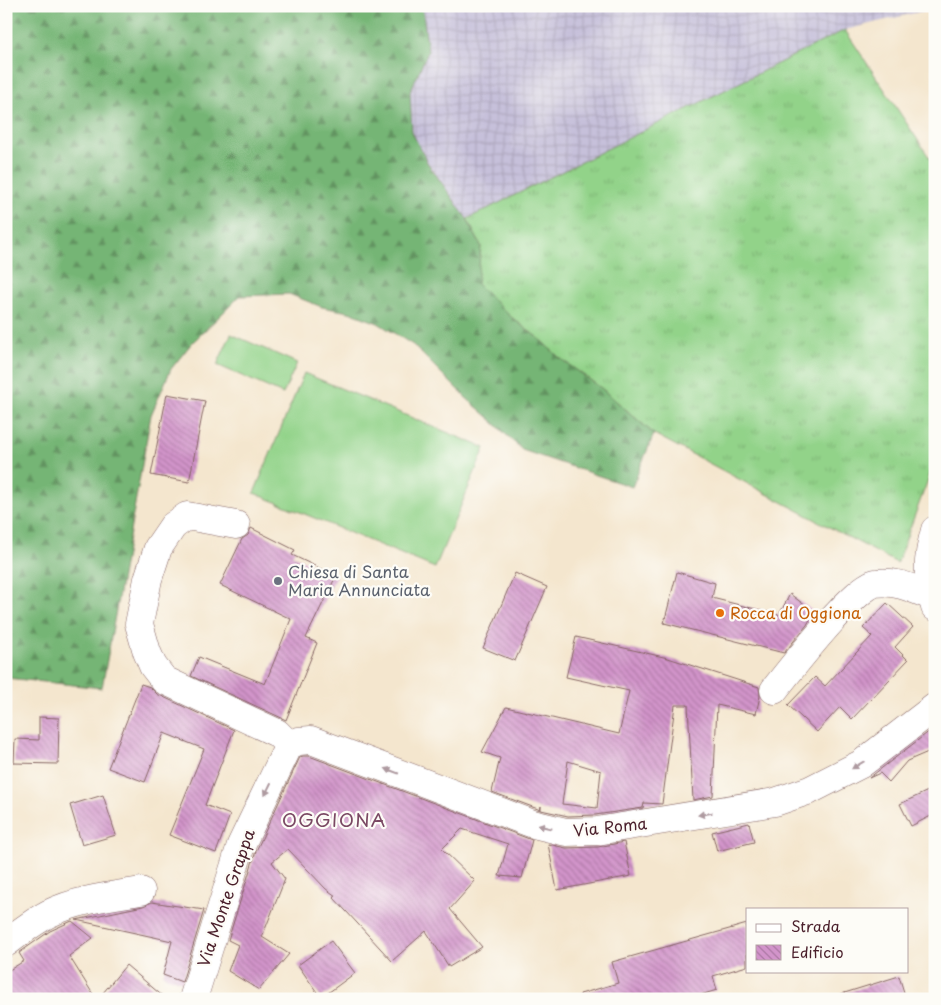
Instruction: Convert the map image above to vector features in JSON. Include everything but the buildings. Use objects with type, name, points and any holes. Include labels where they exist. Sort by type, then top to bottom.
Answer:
[{"type":"street","points":[[236,525],[187,516],[173,526],[158,548],[148,579],[139,624],[153,666],[164,680],[276,733],[289,745]]},
{"type":"street","points":[[933,601],[928,575],[928,554],[935,530]]},
{"type":"street","points":[[774,690],[812,643],[850,601],[874,582],[902,584],[933,601]]},
{"type":"street","name":"Via Roma","points":[[289,745],[299,741],[311,740],[533,824],[566,832],[597,831],[775,802],[810,790],[861,764],[935,707]]},
{"type":"street","name":"Via Monte Grappa","points":[[193,999],[241,845],[289,745]]},
{"type":"street","points":[[6,943],[41,918],[70,905],[141,891]]},
{"type":"shaded area","points":[[422,6],[935,6],[935,8],[845,30],[467,219],[427,161],[412,132],[410,92],[428,51]]},
{"type":"green space","points":[[6,6],[422,6],[428,51],[410,92],[412,132],[427,162],[467,219],[481,246],[477,284],[511,317],[561,359],[601,388],[654,434],[632,487],[522,450],[413,345],[378,323],[349,312],[322,307],[289,294],[240,296],[191,344],[171,369],[151,415],[102,688],[6,678]]},
{"type":"green space","points":[[845,30],[935,166],[935,461],[897,563],[654,434],[601,388],[561,359],[511,317],[476,284],[481,246],[467,219]]},
{"type":"green space","points":[[231,334],[297,363],[283,394],[217,365]]},
{"type":"green space","points":[[304,373],[485,448],[435,568],[254,493]]},
{"type":"place","name":"Chiesa di Santa Maria Annunciata","points":[[278,581]]},
{"type":"place","name":"Rocca di Oggiona","points":[[720,613]]},
{"type":"district","name":"OGGIONA","points":[[334,820]]}]
